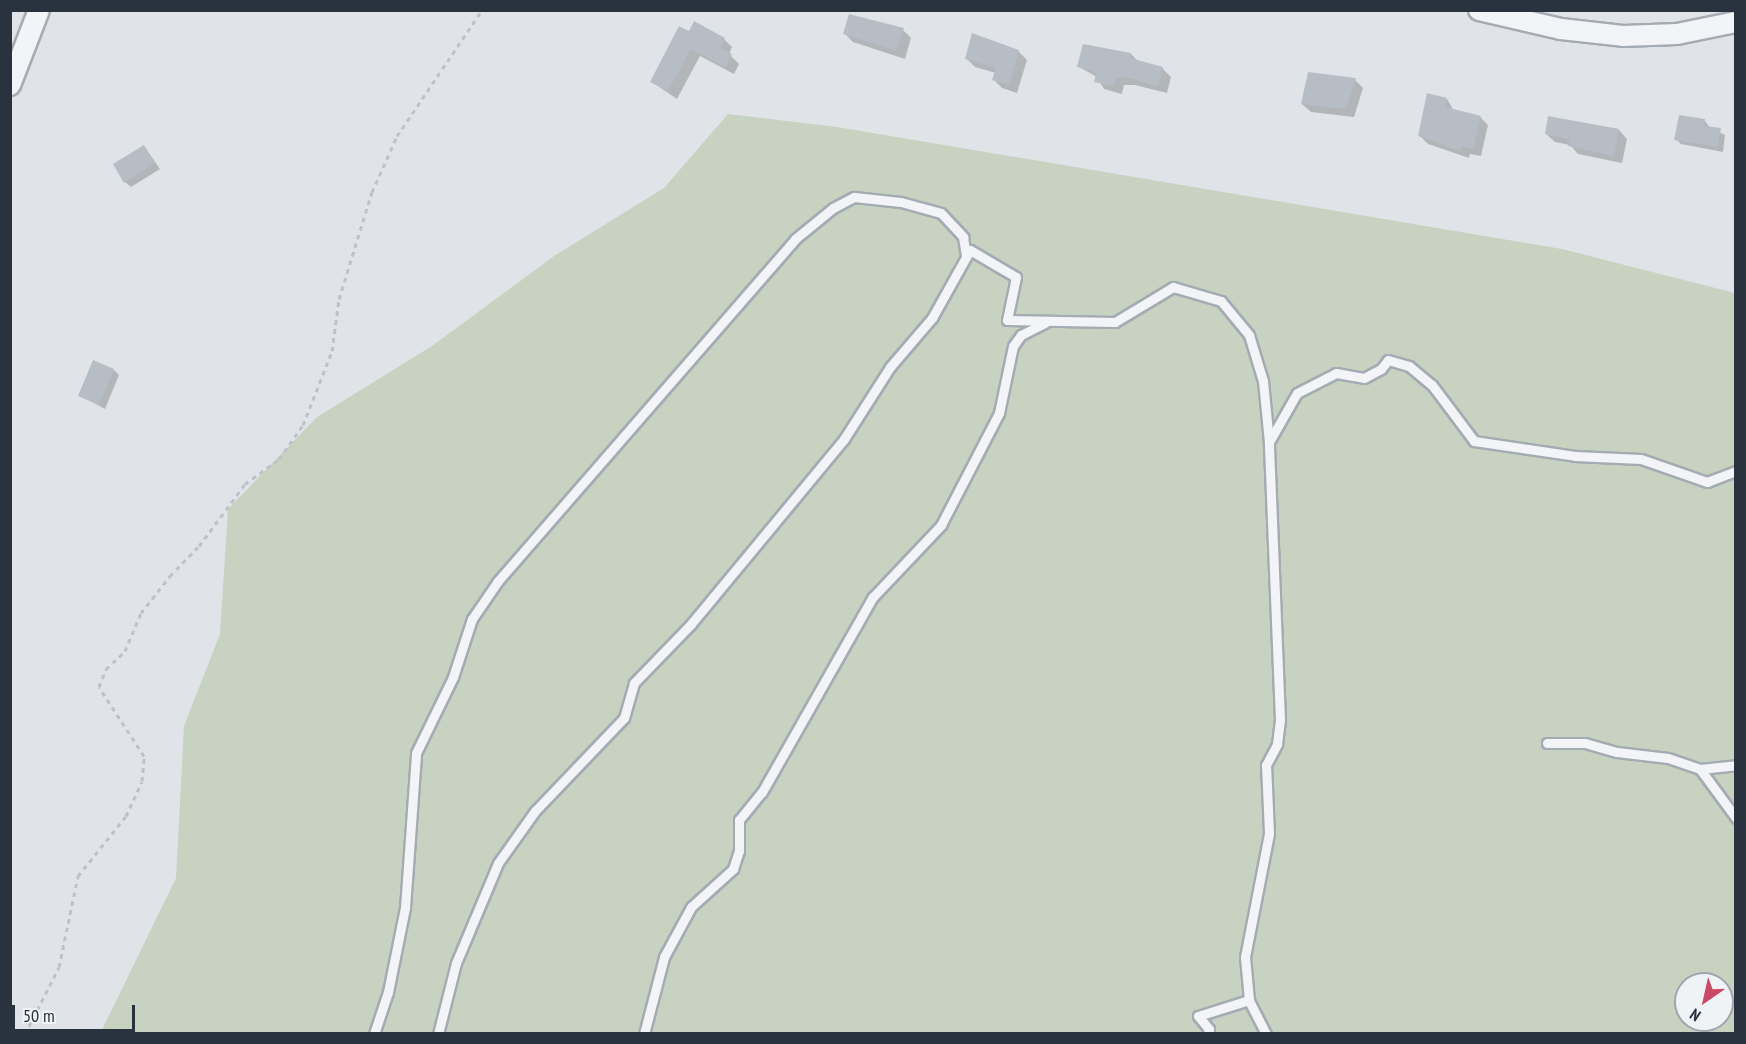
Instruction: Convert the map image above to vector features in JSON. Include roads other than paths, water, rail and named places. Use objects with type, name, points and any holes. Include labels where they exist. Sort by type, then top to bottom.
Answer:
[{"type":"street","points":[[10,85],[39,10]]},
{"type":"street","points":[[1479,10],[1561,28],[1623,36],[1677,34],[1736,22]]},
{"type":"lane","points":[[374,1034],[388,992],[405,908],[416,753],[453,677],[472,619],[498,581],[795,239],[833,208],[854,197],[941,213],[963,237],[966,255]]},
{"type":"lane","points":[[438,1034],[456,963],[498,863],[535,811],[624,718],[634,683],[691,624],[844,440],[890,367],[932,318],[970,250],[1016,277],[1007,320],[1115,322],[1173,287],[1221,301],[1249,335],[1263,381],[1269,442],[1280,720],[1277,744],[1266,765],[1269,833],[1245,957],[1249,1000],[1266,1034]]},
{"type":"lane","points":[[644,1034],[664,957],[691,907],[733,869],[739,851],[739,820],[768,782],[873,597],[941,525],[999,413],[1012,346],[1021,335],[1047,322]]},
{"type":"lane","points":[[1269,442],[1304,387],[1336,373],[1364,378],[1381,369],[1388,360],[1409,366],[1432,385],[1474,441],[1575,456],[1641,459],[1697,480],[1715,480],[1736,471]]},
{"type":"lane","points":[[1547,744],[1586,742],[1617,752],[1668,758],[1701,769],[1736,765]]},
{"type":"lane","points":[[1701,769],[1736,818]]},
{"type":"lane","points":[[1208,1034],[1209,1029],[1198,1016],[1249,1000]]}]
